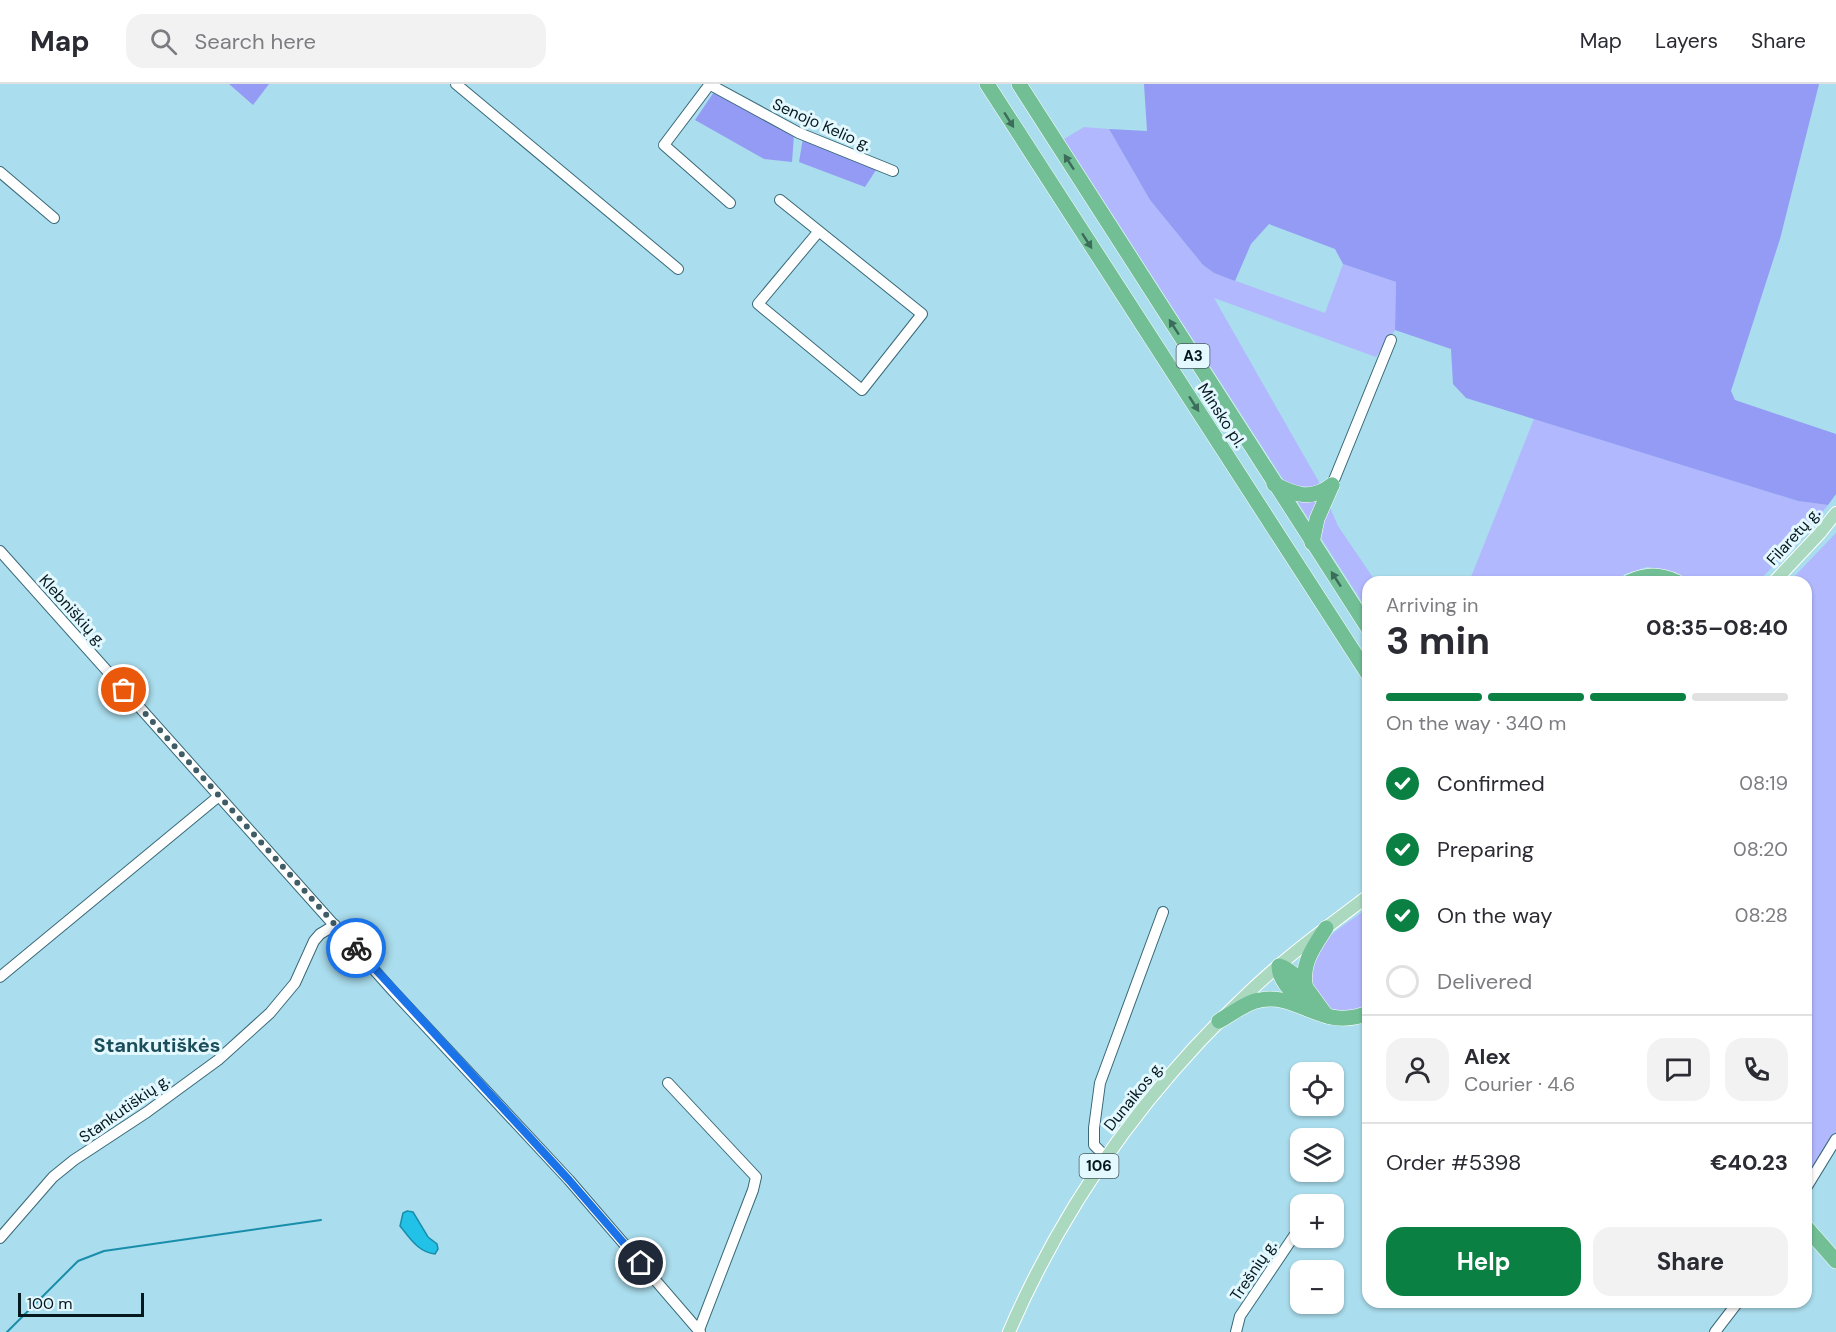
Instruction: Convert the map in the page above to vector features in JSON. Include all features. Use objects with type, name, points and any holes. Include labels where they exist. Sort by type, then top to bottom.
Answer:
[{"type":"highway","name":"Minsko pl.","points":[[987,84],[1362,665]]},
{"type":"highway","name":"Minsko pl.","points":[[1019,84],[1362,619]]},
{"type":"highway","points":[[1274,484],[1290,492],[1308,495],[1315,495],[1332,485]]},
{"type":"highway","points":[[1312,543],[1317,519],[1332,485]]},
{"type":"highway","points":[[1306,989],[1303,977],[1304,967],[1312,949],[1326,928]]},
{"type":"highway","points":[[1279,966],[1291,972],[1306,989],[1321,1015],[1284,983],[1279,966]]},
{"type":"highway","points":[[1219,1021],[1252,1002],[1263,999],[1284,1002],[1321,1015],[1350,1019],[1362,1015]]},
{"type":"highway","points":[[1812,1234],[1836,1261]]},
{"type":"main road","name":"Filaretų g.","points":[[1780,576],[1836,513]]},
{"type":"main road","points":[[1820,533],[1836,523]]},
{"type":"main road","name":"106","points":[[1279,966],[1362,901]]},
{"type":"main road","name":"Dunaikos g.","points":[[1009,1332],[1040,1264],[1105,1156],[1154,1094],[1219,1021],[1279,966]]},
{"type":"street","points":[[456,84],[678,269]]},
{"type":"street","points":[[709,84],[664,145],[730,203]]},
{"type":"street","name":"Senojo Kelio g.","points":[[709,84],[799,133],[893,171]]},
{"type":"street","points":[[0,172],[54,218]]},
{"type":"street","points":[[780,200],[819,231],[922,314],[862,390],[758,304],[819,231]]},
{"type":"street","points":[[1332,485],[1391,340]]},
{"type":"street","name":"Klebniškių g.","points":[[0,551],[393,991],[569,1180],[700,1331]]},
{"type":"street","points":[[0,977],[219,796]]},
{"type":"street","points":[[1105,1156],[1094,1145],[1100,1083],[1163,912]]},
{"type":"street","name":"Stankutiškių g.","points":[[0,1238],[53,1178],[74,1160],[139,1118],[218,1060],[270,1013],[295,983],[314,941],[320,934],[335,925]]},
{"type":"street","points":[[668,1083],[756,1178],[700,1331]]},
{"type":"street","points":[[1812,1178],[1836,1139]]},
{"type":"street","name":"Trešnių g.","points":[[1236,1332],[1240,1317],[1290,1242]]},
{"type":"street","points":[[1715,1332],[1733,1308]]},
{"type":"shaded area","points":[[229,84],[269,84],[253,105]]},
{"type":"shaded area","points":[[1144,84],[1819,84],[1780,239],[1731,391],[1735,400],[1836,434],[1836,494],[1828,505],[1798,501],[1466,398],[1453,384],[1451,349],[1395,330],[1396,282],[1343,264],[1335,249],[1269,224],[1251,244],[1235,281],[1214,273],[1203,265],[1150,200],[1109,129],[1147,131]]},
{"type":"shaded area","points":[[714,92],[794,134],[792,162],[764,159],[695,120]]},
{"type":"shaded area","points":[[1084,127],[1109,129],[1150,200],[1203,265],[1214,273],[1325,313],[1343,264],[1396,282],[1395,330],[1376,357],[1214,298],[1319,482],[1338,526],[1372,576],[1362,576],[1362,602],[1064,139]]},
{"type":"shaded area","points":[[803,138],[876,170],[865,187],[799,162]]},
{"type":"shaded area","points":[[1534,419],[1798,501],[1828,505],[1764,576],[1682,576],[1668,570],[1647,567],[1622,576],[1471,576]]},
{"type":"shaded area","points":[[1836,533],[1836,1135],[1812,1171],[1812,576],[1795,576]]},
{"type":"shaded area","points":[[1362,912],[1362,1007],[1347,1011],[1328,1008],[1320,1003],[1310,986],[1309,974],[1310,960],[1319,946]]},
{"type":"shaded area","points":[[413,1212],[428,1237],[437,1244],[438,1249],[435,1254],[419,1247],[400,1226],[403,1213]]},
{"type":"waterway","points":[[7,1332],[78,1261],[104,1251],[321,1220]]},
{"type":"way so far","points":[[124,690],[356,948]]},
{"type":"district","name":"Stankutiškės","points":[[157,1045]]},
{"type":"route","points":[[356,948],[393,991],[569,1180],[641,1263]]}]
